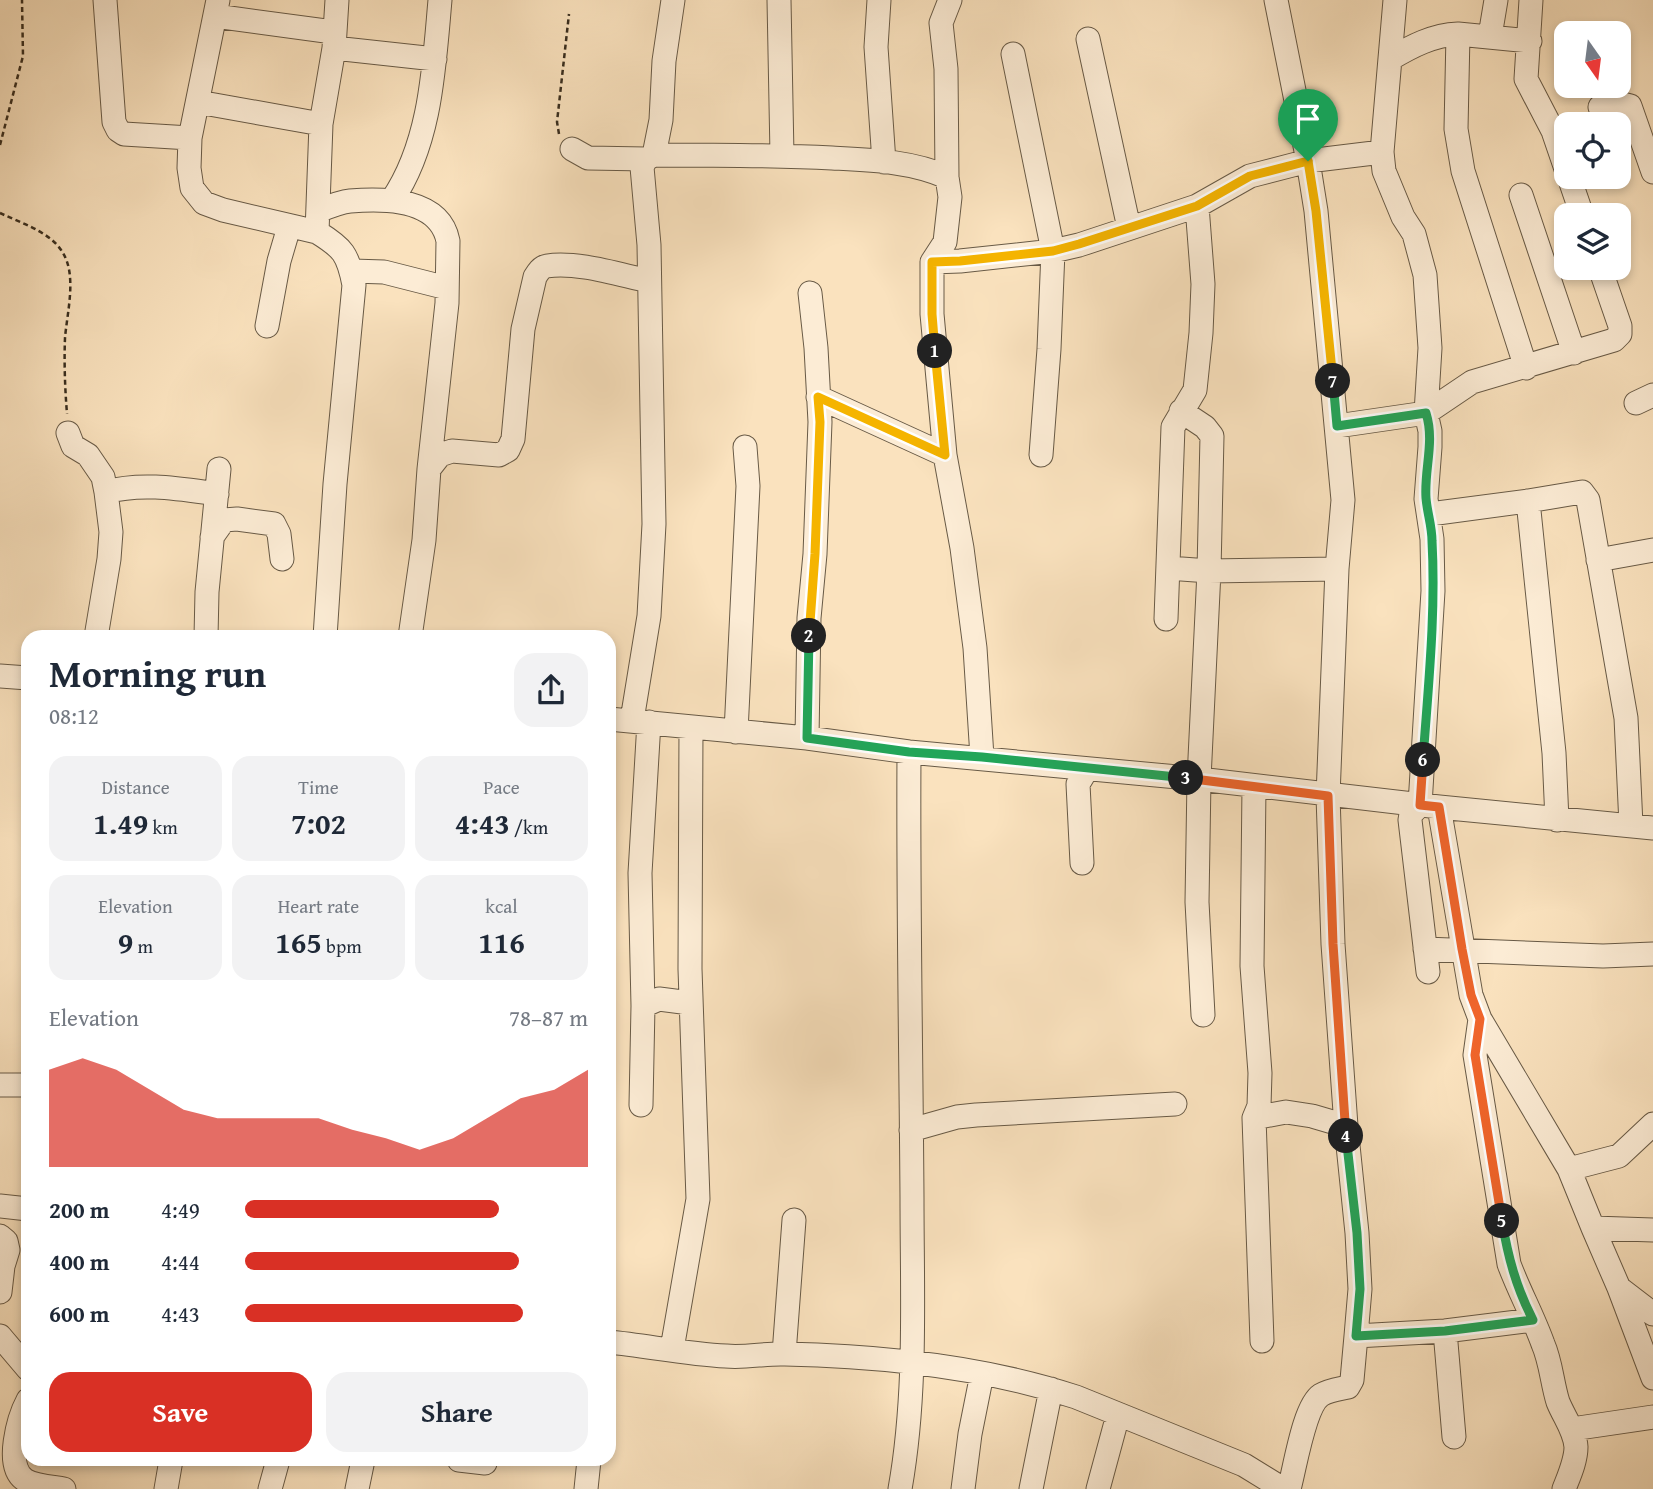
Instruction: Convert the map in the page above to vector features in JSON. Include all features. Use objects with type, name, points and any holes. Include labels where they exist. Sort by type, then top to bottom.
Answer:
[{"type":"street","points":[[106,0],[114,122],[118,130],[124,134],[190,138]]},
{"type":"street","points":[[325,630],[335,484],[354,285],[350,262],[317,221],[321,124],[334,40],[337,0]]},
{"type":"street","points":[[393,200],[413,163],[435,59],[440,0]]},
{"type":"street","points":[[641,1104],[641,721],[654,524],[649,245],[642,167],[650,157],[661,120],[664,61],[673,0]]},
{"type":"street","points":[[779,0],[782,155]]},
{"type":"street","points":[[879,0],[876,47],[884,162]]},
{"type":"street","points":[[950,0],[941,23],[946,69],[947,177],[950,197],[944,243],[932,262],[932,314],[945,455],[962,548],[975,648],[982,757]]},
{"type":"street","points":[[1276,0],[1316,211],[1343,500],[1337,569],[1328,796],[1333,944],[1360,1289],[1352,1380],[1348,1387],[1319,1396],[1313,1404],[1300,1439],[1289,1489]]},
{"type":"street","points":[[1395,0],[1382,152],[1384,171],[1403,217],[1414,234],[1425,275],[1430,348],[1426,413],[1430,431],[1426,499],[1430,514],[1433,591],[1430,806],[1471,995],[1480,1019],[1569,1169],[1647,1347],[1653,1378]]},
{"type":"street","points":[[1490,36],[1496,0]]},
{"type":"street","points":[[1531,0],[1526,79],[1554,134]]},
{"type":"street","points":[[411,630],[424,540],[447,288],[446,231],[435,215],[393,200],[348,201],[317,221],[289,227],[223,210],[204,203],[192,188],[189,168],[190,138],[216,8],[334,40],[435,59]]},
{"type":"street","points":[[1458,34],[1456,129],[1463,171],[1526,368]]},
{"type":"street","points":[[1390,58],[1442,35],[1490,36],[1530,41]]},
{"type":"street","points":[[1088,39],[1129,228]]},
{"type":"street","points":[[1013,54],[1053,251],[1041,455]]},
{"type":"street","points":[[198,102],[321,124]]},
{"type":"street","points":[[1600,107],[1618,103],[1630,106],[1653,172]]},
{"type":"street","points":[[572,149],[588,158],[782,155],[884,162],[929,169],[947,177]]},
{"type":"street","points":[[932,262],[1053,251],[1197,206],[1250,176],[1308,161],[1382,152]]},
{"type":"street","points":[[1521,195],[1574,353]]},
{"type":"street","points":[[1167,619],[1173,427],[1195,390],[1201,333],[1203,284],[1197,206]]},
{"type":"street","points":[[267,326],[279,261],[289,227]]},
{"type":"street","points":[[429,469],[440,455],[452,451],[499,455],[508,450],[513,439],[523,330],[535,277],[540,269],[546,266],[576,267],[649,281]]},
{"type":"street","points":[[352,271],[384,272],[447,288]]},
{"type":"street","points":[[1337,426],[1426,413],[1472,382],[1615,340],[1620,334],[1620,326],[1604,280]]},
{"type":"street","points":[[807,738],[809,618],[818,485],[818,397],[810,293]]},
{"type":"street","points":[[818,397],[945,455]]},
{"type":"street","points":[[1181,411],[1205,427],[1212,436],[1209,571],[1199,779],[1198,902],[1203,1015]]},
{"type":"street","points":[[68,433],[73,446],[88,455],[103,477],[106,492],[111,532],[97,630]]},
{"type":"street","points":[[736,732],[748,486],[745,447]]},
{"type":"street","points":[[206,630],[219,469]]},
{"type":"street","points":[[106,492],[125,487],[176,488],[217,494]]},
{"type":"street","points":[[616,719],[1642,827],[1588,500],[1582,492],[1430,514]]},
{"type":"street","points":[[1528,501],[1554,753],[1557,820]]},
{"type":"street","points":[[212,537],[224,520],[274,524],[279,534],[282,559]]},
{"type":"street","points":[[1598,560],[1653,550]]},
{"type":"street","points":[[1168,568],[1209,571],[1337,569]]},
{"type":"street","points":[[0,676],[21,678]]},
{"type":"street","points":[[672,1349],[698,1199],[690,1003],[691,727]]},
{"type":"street","points":[[900,1489],[913,1362],[908,938],[909,752]]},
{"type":"street","points":[[1082,863],[1078,784],[1087,769]]},
{"type":"street","points":[[1254,786],[1252,966],[1260,1073],[1259,1106],[1254,1118],[1262,1340]]},
{"type":"street","points":[[1428,972],[1410,820],[1411,814],[1430,806]]},
{"type":"street","points":[[1425,949],[1603,956],[1653,954]]},
{"type":"street","points":[[643,1006],[659,999],[690,1003]]},
{"type":"street","points":[[1480,1019],[1475,1055],[1509,1264],[1520,1295],[1545,1347],[1559,1402],[1572,1429],[1576,1447],[1564,1489]]},
{"type":"street","points":[[0,1085],[21,1085]]},
{"type":"street","points":[[911,1130],[957,1117],[976,1115],[1175,1104]]},
{"type":"street","points":[[1254,1118],[1286,1112],[1346,1126]]},
{"type":"street","points":[[1569,1169],[1619,1156],[1653,1124]]},
{"type":"street","points":[[0,1206],[21,1208]]},
{"type":"street","points":[[784,1354],[794,1220]]},
{"type":"street","points":[[1593,1228],[1653,1230]]},
{"type":"street","points":[[0,1236],[6,1241],[8,1250],[0,1292]]},
{"type":"street","points":[[1619,1287],[1653,1314]]},
{"type":"street","points":[[1356,1336],[1445,1331],[1533,1320]]},
{"type":"street","points":[[1445,1331],[1454,1437]]},
{"type":"street","points":[[0,1336],[21,1361]]},
{"type":"street","points":[[616,1343],[728,1356],[784,1354],[913,1362],[1051,1389],[1244,1465],[1283,1489]]},
{"type":"street","points":[[963,1489],[982,1374]]},
{"type":"street","points":[[1031,1489],[1051,1389]]},
{"type":"street","points":[[21,1412],[16,1431],[15,1459],[19,1475],[28,1482],[64,1489]]},
{"type":"street","points":[[1098,1489],[1118,1415]]},
{"type":"street","points":[[1572,1429],[1653,1417]]},
{"type":"street","points":[[166,1489],[170,1466]]},
{"type":"street","points":[[270,1489],[276,1466]]},
{"type":"street","points":[[357,1489],[362,1466]]},
{"type":"street","points":[[586,1489],[588,1466]]},
{"type":"path","points":[[0,145],[23,56],[22,0]]},
{"type":"path","points":[[569,14],[557,122],[559,136],[572,149]]},
{"type":"path","points":[[0,213],[51,239],[63,253],[68,265],[70,279],[65,340],[68,433]]},
{"type":"route","points":[[1308,161],[1316,211],[1337,426],[1426,413],[1429,423],[1426,499],[1432,539],[1433,591],[1420,805],[1439,807],[1462,949],[1471,995],[1480,1019],[1475,1055],[1509,1264],[1520,1295],[1533,1320],[1445,1331],[1356,1336],[1360,1289],[1333,944],[1328,796],[1199,779],[909,752],[807,738],[809,618],[818,485],[818,397],[945,455],[932,314],[932,262],[1053,251],[1197,206],[1250,176],[1308,161]]}]
